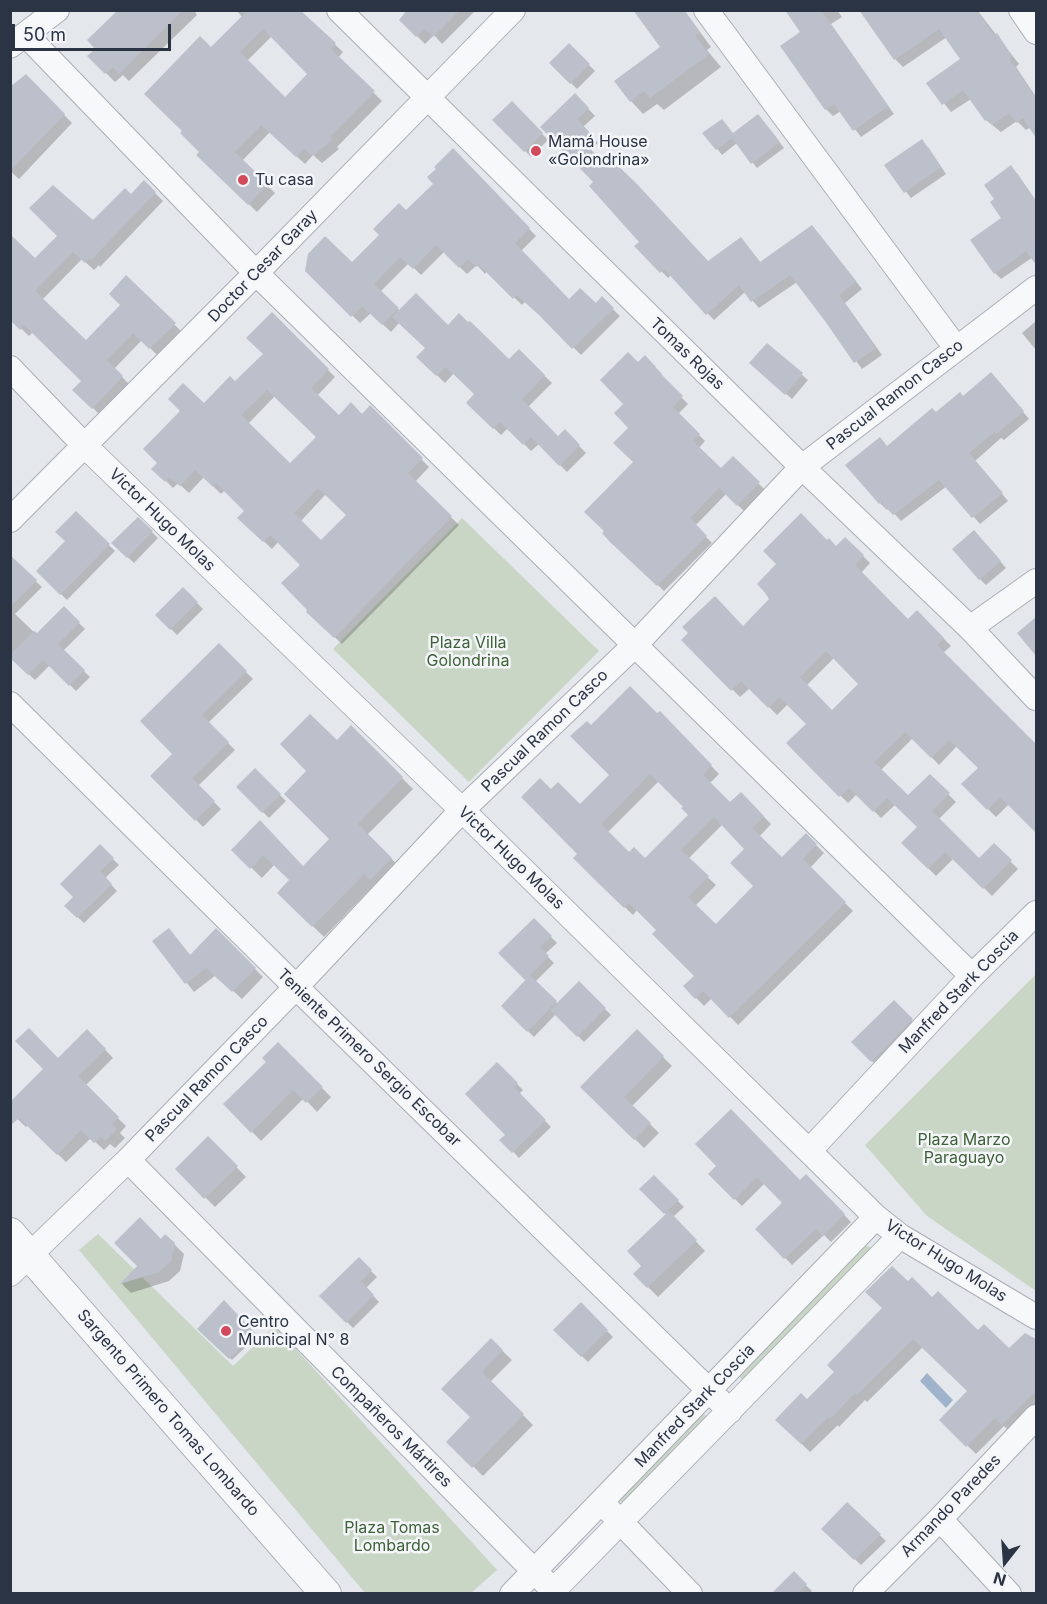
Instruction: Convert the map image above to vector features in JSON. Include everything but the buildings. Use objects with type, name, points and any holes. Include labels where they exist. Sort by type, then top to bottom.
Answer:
[{"type":"street","points":[[57,10],[18,41],[972,976]]},
{"type":"street","name":"Tomas Rojas","points":[[339,10],[802,467],[970,628],[1036,698]]},
{"type":"street","name":"Doctor Cesar Garay","points":[[10,520],[513,10]]},
{"type":"street","points":[[706,10],[956,348]]},
{"type":"street","points":[[1021,10],[1036,32]]},
{"type":"street","name":"Pascual Ramon Casco","points":[[21,1265],[128,1160],[297,987],[462,810],[636,645],[802,467],[1036,288]]},
{"type":"street","name":"Victor Hugo Molas","points":[[10,368],[85,446],[462,810],[876,1217],[900,1236],[1036,1317]]},
{"type":"street","points":[[970,628],[1036,581]]},
{"type":"street","name":"Teniente Primero Sergio Escobar","points":[[10,704],[730,1411]]},
{"type":"street","name":"Manfred Stark Coscia","points":[[810,1150],[972,976],[1036,913]]},
{"type":"street","name":"Compañeros Mártires","points":[[128,1160],[534,1570],[552,1592]]},
{"type":"street","name":"Manfred Stark Coscia","points":[[512,1593],[876,1217]]},
{"type":"street","name":"Sargento Primero Tomas Lombardo","points":[[10,1233],[21,1265],[326,1593]]},
{"type":"street","name":"Manfred Stark Coscia","points":[[552,1592],[900,1236]]},
{"type":"street","name":"Armando Paredes","points":[[864,1593],[940,1520],[1036,1417]]},
{"type":"street","points":[[601,1502],[690,1593]]},
{"type":"street","points":[[940,1520],[1009,1593]]},
{"type":"green space","name":"Plaza Villa Golondrina","points":[[462,518],[599,651],[469,782],[333,649]]},
{"type":"green space","name":"Plaza Marzo Paraguayo","points":[[1036,974],[1036,1291],[927,1216],[865,1145]]},
{"type":"green space","name":"Plaza Tomas Lombardo","points":[[98,1234],[233,1366],[275,1326],[497,1570],[471,1593],[365,1593],[79,1250]]},
{"type":"green space","points":[[866,1246],[871,1247],[872,1250],[742,1380],[741,1374]]},
{"type":"green space","points":[[701,1414],[707,1417],[624,1503],[621,1502],[619,1499]]},
{"type":"water","points":[[927,1373],[953,1400],[946,1408],[920,1381]]},
{"type":"place","name":"Mamá House «Golondrina»","points":[[536,151]]},
{"type":"place","name":"Tu casa","points":[[243,180]]},
{"type":"place","name":"Centro Municipal N° 8","points":[[226,1331]]}]
